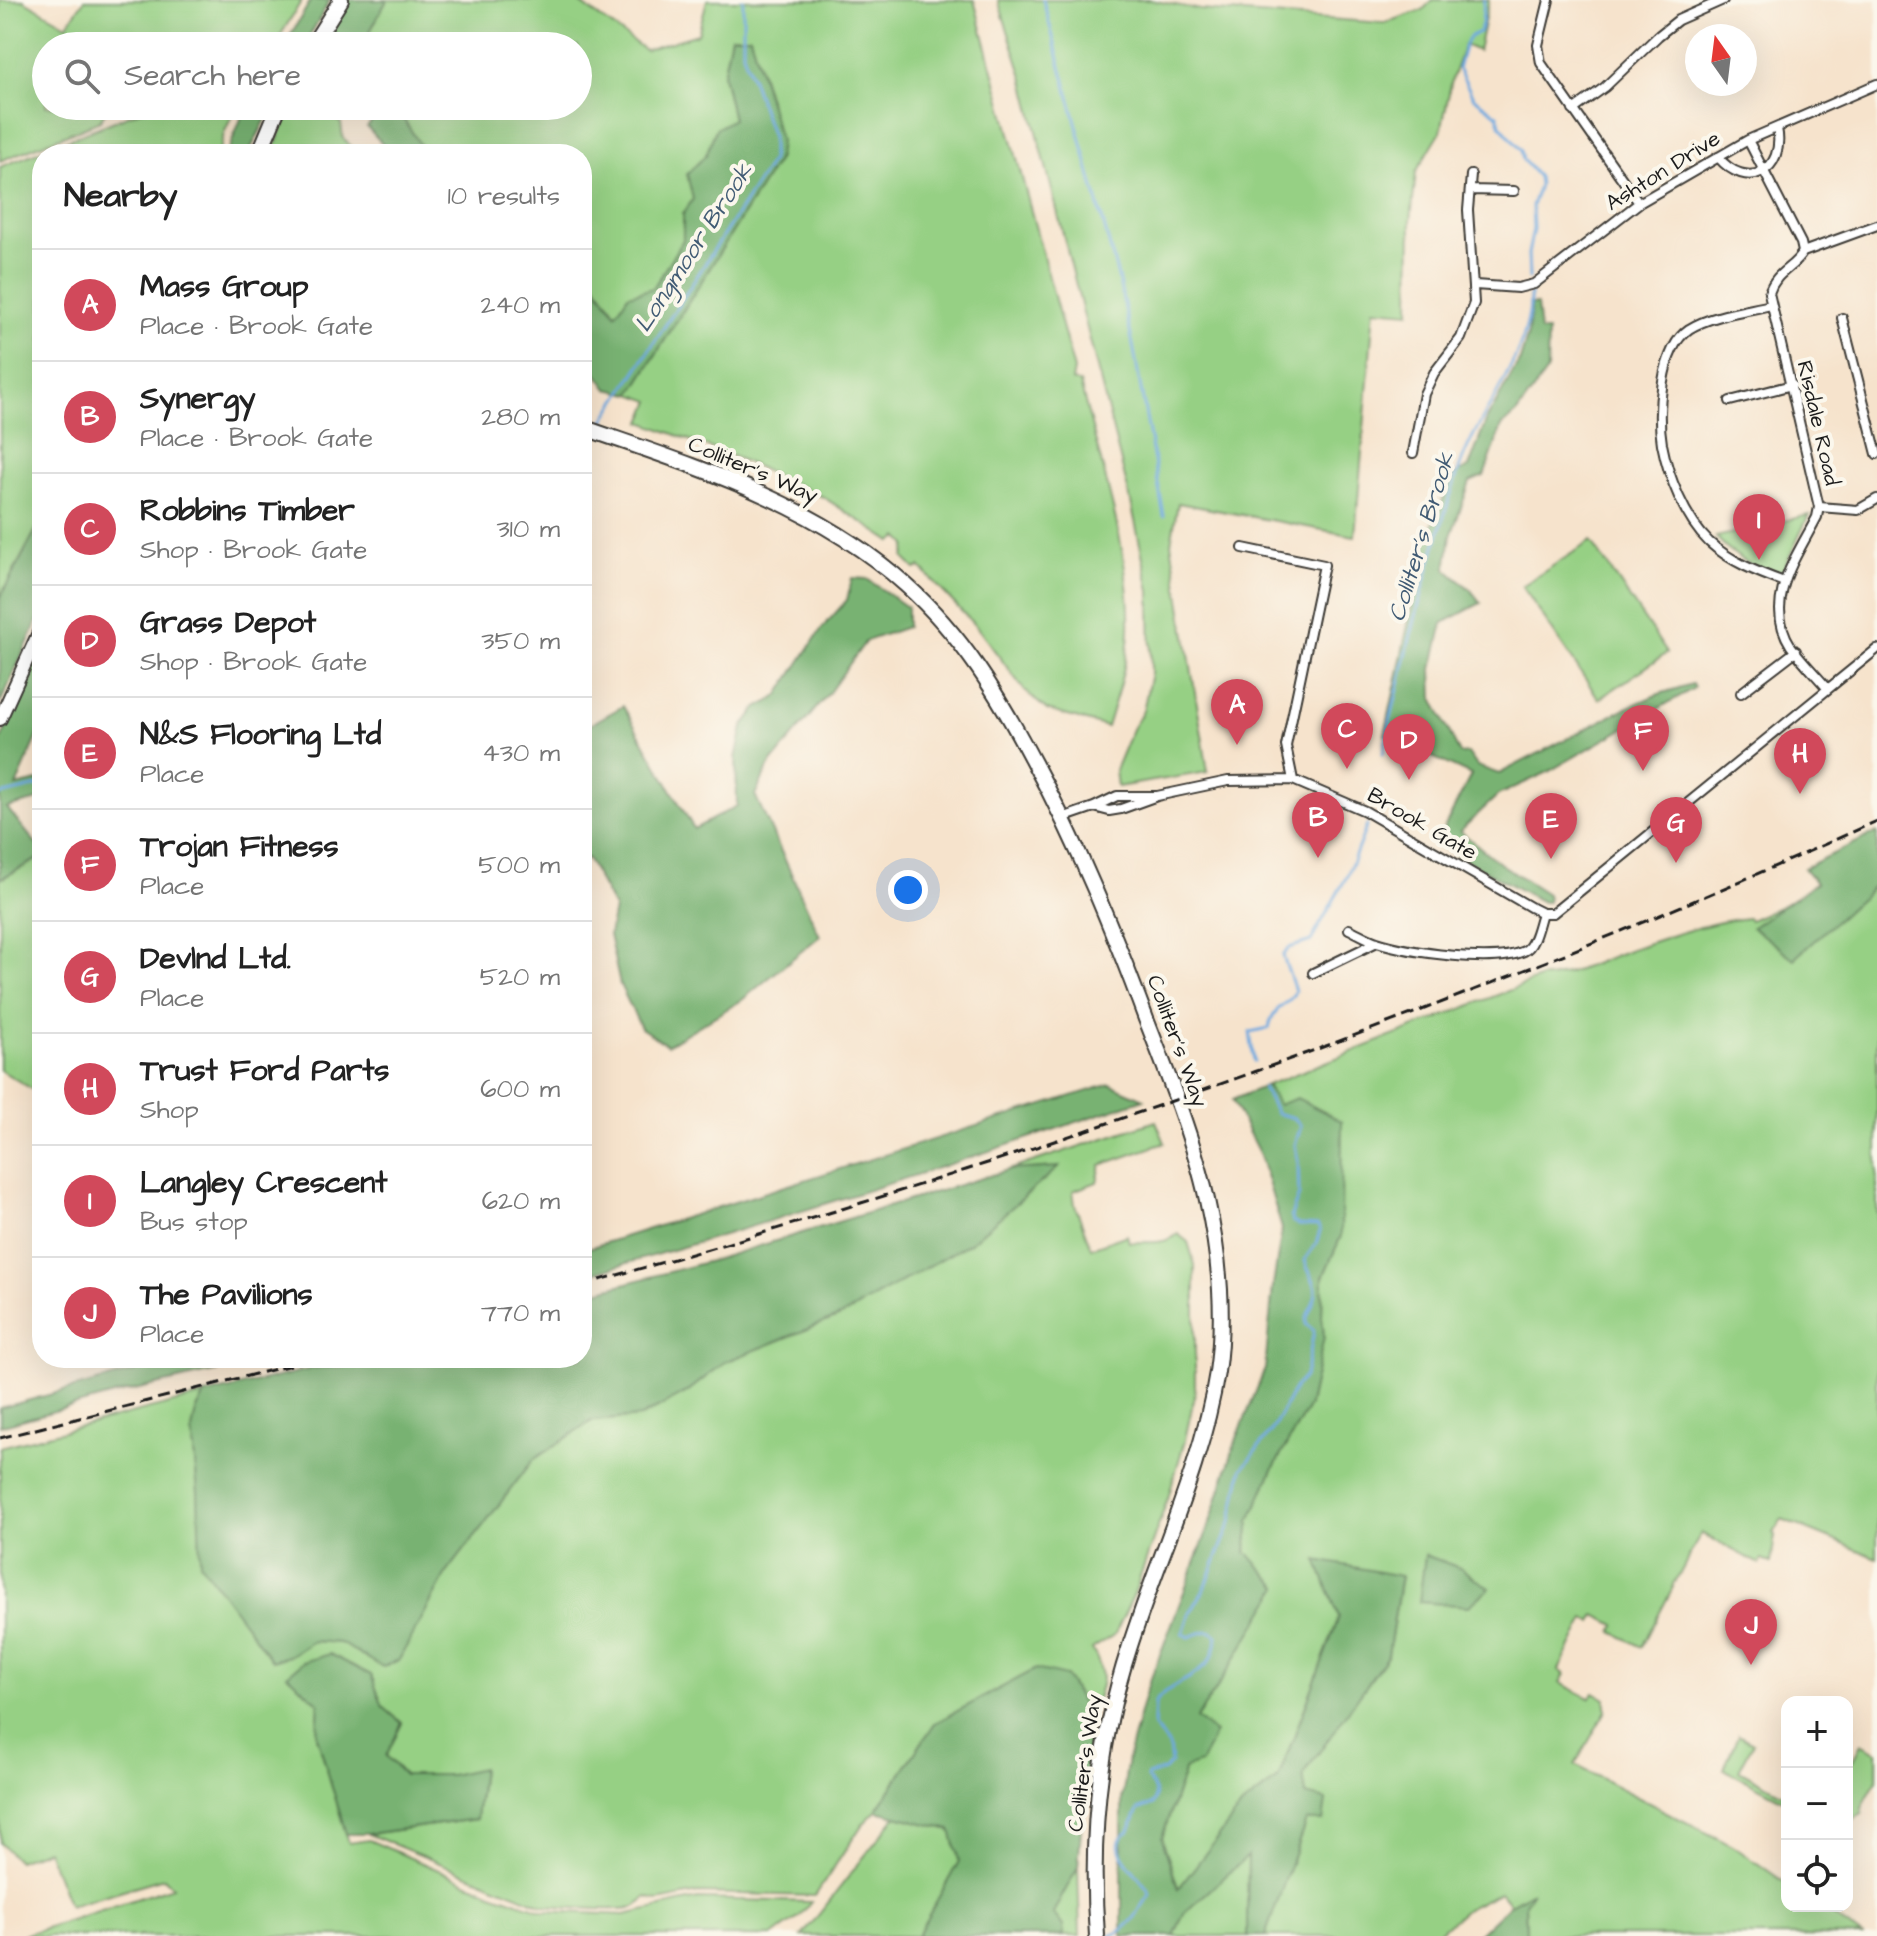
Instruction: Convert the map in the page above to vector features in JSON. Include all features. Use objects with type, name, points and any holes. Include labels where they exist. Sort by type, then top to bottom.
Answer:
[{"type":"highway","points":[[321,32],[341,0]]},
{"type":"highway","points":[[263,144],[273,120]]},
{"type":"highway","name":"Colliter's Way","points":[[592,430],[740,483],[792,506],[856,545],[905,584],[947,627],[1003,703],[1108,916],[1190,1145],[1208,1204],[1218,1288],[1217,1370],[1195,1463],[1128,1651],[1112,1711],[1103,1757],[1095,1843],[1097,1936]]},
{"type":"main road","points":[[0,719],[32,648]]},
{"type":"street","points":[[1549,0],[1538,45],[1541,63],[1639,203]]},
{"type":"street","points":[[1573,110],[1605,87],[1678,20],[1723,0]]},
{"type":"street","name":"Ashton Drive","points":[[1475,285],[1518,288],[1534,284],[1639,203],[1748,140],[1877,84]]},
{"type":"street","points":[[1718,157],[1727,168],[1737,173],[1751,175],[1764,171],[1777,156],[1780,144],[1777,128]]},
{"type":"street","points":[[1748,140],[1803,252]]},
{"type":"street","points":[[1413,453],[1424,394],[1434,373],[1461,338],[1474,303],[1468,210],[1471,175]]},
{"type":"street","points":[[1470,190],[1514,191]]},
{"type":"street","points":[[1784,582],[1737,562],[1710,542],[1700,531],[1675,485],[1662,445],[1663,385],[1669,358],[1680,338],[1690,329],[1771,305],[1769,293],[1772,284],[1803,252],[1877,225]]},
{"type":"street","name":"Risdale Road","points":[[1771,305],[1819,507],[1817,517],[1784,582],[1780,615],[1783,629],[1796,651],[1828,689]]},
{"type":"street","points":[[1842,318],[1877,454]]},
{"type":"street","points":[[1730,401],[1792,385]]},
{"type":"street","points":[[1819,507],[1858,510],[1877,499]]},
{"type":"street","points":[[1062,818],[1094,807],[1109,811],[1157,796],[1228,781],[1293,780],[1286,746],[1324,565],[1243,548]]},
{"type":"street","points":[[1349,929],[1377,942],[1439,954],[1502,955],[1525,951],[1532,943],[1542,913],[1553,913],[1877,649]]},
{"type":"street","points":[[1741,693],[1796,651]]},
{"type":"street","name":"Brook Gate","points":[[1293,780],[1365,811],[1542,913]]},
{"type":"street","points":[[1313,973],[1377,942]]},
{"type":"green space","points":[[0,0],[23,0],[67,25],[84,0],[302,0],[283,32],[32,32],[32,120],[101,120],[42,144],[32,144],[32,148],[0,161]]},
{"type":"green space","points":[[311,0],[330,0],[312,32],[292,32]]},
{"type":"green space","points":[[348,0],[387,0],[370,32],[330,32]]},
{"type":"green space","points":[[387,0],[576,0],[645,50],[698,34],[707,0],[974,0],[1074,370],[1072,381],[1080,383],[1120,539],[1129,601],[1129,631],[1124,668],[1107,727],[1047,710],[1025,691],[979,630],[920,567],[915,569],[904,558],[907,545],[899,537],[892,542],[823,497],[737,458],[642,422],[651,401],[631,394],[778,159],[769,99],[750,36],[731,36],[723,75],[733,120],[716,129],[706,155],[687,174],[694,199],[683,214],[683,240],[653,289],[628,295],[617,314],[592,280],[592,144],[420,144],[404,120],[592,120],[592,32],[370,32]]},
{"type":"green space","points":[[998,0],[1151,0],[1201,10],[1384,23],[1423,10],[1432,0],[1489,0],[1478,51],[1464,45],[1452,79],[1441,131],[1416,172],[1411,220],[1410,312],[1374,309],[1355,536],[1178,503],[1171,543],[1208,772],[1117,787],[1115,770],[1143,711],[1151,673],[1150,591],[1131,502],[1024,80]]},
{"type":"green space","points":[[731,36],[750,36],[780,140],[778,159],[631,394],[608,389],[592,367],[592,280],[616,314],[628,295],[653,288],[683,240],[683,214],[693,199],[687,174],[706,155],[716,129],[733,119],[723,75]]},
{"type":"green space","points":[[117,120],[230,120],[221,144],[57,144]]},
{"type":"green space","points":[[240,120],[266,120],[253,144],[231,144]]},
{"type":"green space","points":[[285,120],[336,120],[341,123],[343,138],[349,144],[276,144]]},
{"type":"green space","points":[[373,120],[404,120],[420,144],[383,144],[367,127]]},
{"type":"green space","points":[[32,154],[32,538],[0,597],[0,167]]},
{"type":"green space","points":[[1531,305],[1537,305],[1540,332],[1548,332],[1547,371],[1517,413],[1502,426],[1484,476],[1470,482],[1451,536],[1446,569],[1481,603],[1443,623],[1432,669],[1433,698],[1460,754],[1468,753],[1477,766],[1499,774],[1656,695],[1692,684],[1694,688],[1546,773],[1498,795],[1460,831],[1498,862],[1547,894],[1548,902],[1542,902],[1436,844],[1471,775],[1385,735],[1425,543],[1453,475],[1469,467],[1487,419],[1520,360],[1528,334]]},
{"type":"green space","points":[[1809,515],[1779,573],[1744,561],[1716,537]]},
{"type":"green space","points":[[32,538],[32,633],[0,704],[0,598]]},
{"type":"green space","points":[[1591,541],[1667,653],[1599,699],[1522,586]]},
{"type":"green space","points":[[852,578],[867,579],[907,607],[907,627],[866,641],[828,694],[769,766],[755,795],[820,936],[742,1000],[667,1045],[641,1028],[620,985],[609,935],[614,908],[592,867],[592,723],[623,706],[694,829],[737,806],[736,758],[743,727],[756,709],[778,696],[822,628],[847,600]]},
{"type":"green space","points":[[32,668],[32,750],[16,786],[32,782],[32,802],[7,808],[32,839],[32,862],[0,879],[0,742]]},
{"type":"green space","points":[[1877,832],[1877,884],[1794,959],[1752,927],[1816,883],[1804,868]]},
{"type":"green space","points":[[32,862],[32,1089],[0,1070],[0,879]]},
{"type":"green space","points":[[1877,863],[1877,1558],[1782,1519],[1773,1533],[1771,1563],[1762,1559],[1759,1564],[1701,1533],[1642,1647],[1613,1632],[1616,1625],[1596,1615],[1592,1622],[1585,1619],[1559,1670],[1565,1674],[1560,1683],[1589,1698],[1594,1692],[1606,1699],[1606,1711],[1575,1765],[1733,1846],[1781,1880],[1781,1912],[1828,1912],[1862,1936],[1524,1936],[1525,1903],[1531,1892],[1510,1904],[1500,1892],[1466,1909],[1435,1936],[1265,1936],[1306,1821],[1323,1821],[1306,1795],[1302,1775],[1388,1655],[1401,1577],[1318,1561],[1339,1617],[1278,1779],[1242,1806],[1179,1890],[1162,1838],[1185,1768],[1196,1718],[1278,1588],[1246,1552],[1250,1520],[1272,1471],[1309,1405],[1324,1337],[1323,1277],[1341,1236],[1267,1085],[1541,978],[1573,972],[1690,930],[1732,920],[1750,920]]},
{"type":"green space","points":[[1110,1084],[1144,1099],[864,1192],[592,1273],[592,1247]]},
{"type":"green space","points":[[1267,1085],[1278,1105],[1297,1098],[1342,1121],[1341,1236],[1323,1277],[1324,1337],[1309,1405],[1272,1471],[1250,1520],[1246,1552],[1279,1587],[1196,1718],[1215,1733],[1201,1763],[1185,1768],[1162,1838],[1178,1889],[1242,1806],[1278,1779],[1339,1617],[1317,1560],[1401,1576],[1388,1655],[1303,1775],[1306,1795],[1326,1800],[1323,1821],[1306,1821],[1265,1936],[1247,1936],[1248,1856],[1184,1913],[1174,1936],[1122,1936],[1122,1799],[1128,1758],[1145,1694],[1265,1369],[1282,1229],[1260,1155],[1232,1100]]},
{"type":"green space","points":[[1156,1121],[1165,1143],[1101,1165],[1097,1182],[1073,1191],[1091,1248],[1127,1235],[1129,1242],[1149,1242],[1167,1240],[1178,1234],[1188,1242],[1195,1265],[1195,1393],[1185,1440],[1134,1594],[1115,1634],[1092,1649],[1102,1683],[1090,1717],[1066,1676],[935,1723],[815,1896],[698,1893],[658,1901],[646,1897],[630,1908],[578,1908],[545,1906],[368,1834],[476,1819],[482,1769],[450,1775],[404,1775],[386,1756],[402,1723],[383,1707],[371,1675],[288,1675],[319,1703],[317,1736],[349,1843],[369,1840],[492,1893],[544,1911],[625,1915],[698,1899],[811,1902],[800,1916],[772,1936],[20,1936],[173,1887],[164,1878],[69,1906],[47,1850],[18,1861],[0,1843],[0,1447],[205,1395],[196,1411],[192,1430],[198,1492],[289,1655],[313,1641],[340,1643],[383,1667],[399,1660],[446,1574],[533,1460],[592,1421],[641,1417],[687,1392],[725,1362],[843,1315],[971,1242],[1057,1168],[1008,1170]]},
{"type":"green space","points":[[1059,1167],[971,1242],[843,1315],[725,1362],[687,1392],[641,1417],[592,1421],[533,1460],[446,1574],[399,1660],[383,1667],[340,1643],[313,1641],[289,1656],[272,1661],[200,1563],[192,1430],[196,1411],[205,1395],[314,1368],[592,1368],[592,1292],[710,1261],[1008,1170]]},
{"type":"green space","points":[[148,1368],[231,1368],[117,1394],[0,1426],[0,1408]]},
{"type":"green space","points":[[1425,1555],[1460,1568],[1490,1588],[1469,1606],[1419,1602]]},
{"type":"green space","points":[[330,1654],[371,1675],[383,1707],[402,1723],[386,1756],[404,1775],[450,1775],[482,1768],[476,1819],[368,1834],[346,1834],[317,1736],[319,1703],[287,1675],[303,1662]]},
{"type":"green space","points":[[1036,1669],[1066,1676],[1090,1718],[1078,1867],[1053,1913],[1063,1926],[1063,1936],[917,1936],[959,1861],[951,1830],[876,1811],[935,1723]]},
{"type":"green space","points":[[1738,1735],[1753,1743],[1739,1770],[1781,1793],[1781,1799],[1724,1769]]},
{"type":"green space","points":[[1861,1744],[1877,1752],[1877,1780],[1862,1807],[1863,1812],[1853,1821],[1853,1768],[1853,1759]]},
{"type":"green space","points":[[896,1816],[951,1830],[960,1861],[917,1936],[802,1936]]},
{"type":"green space","points":[[1248,1855],[1247,1936],[1174,1936],[1184,1913]]},
{"type":"green space","points":[[1078,1867],[1080,1936],[1063,1936],[1063,1926],[1052,1913]]},
{"type":"green space","points":[[1533,1891],[1525,1903],[1524,1936],[1477,1936],[1510,1904]]},
{"type":"waterway","name":"Longmoor Brook","points":[[599,428],[772,160],[772,137],[743,53],[743,0]]},
{"type":"waterway","points":[[1043,0],[1118,277],[1164,516]]},
{"type":"waterway","name":"Colliter's Brook","points":[[1484,0],[1479,32],[1466,42],[1458,68],[1473,97],[1498,115],[1500,125],[1538,177],[1539,185],[1532,206],[1529,278]]},
{"type":"waterway","name":"Colliter's Brook","points":[[1383,754],[1417,610],[1459,469],[1467,448],[1514,361],[1529,316],[1530,294]]},
{"type":"waterway","points":[[0,795],[32,787]]},
{"type":"waterway","name":"Colliter's Brook","points":[[1254,1061],[1250,1032],[1269,1028],[1274,1014],[1295,991],[1283,956],[1289,948],[1311,941],[1347,876],[1367,825]]},
{"type":"waterway","name":"Colliter's Brook","points":[[1110,1936],[1129,1924],[1150,1894],[1126,1862],[1119,1845],[1138,1810],[1153,1804],[1155,1800],[1148,1775],[1164,1770],[1171,1763],[1169,1746],[1154,1727],[1155,1702],[1172,1687],[1202,1669],[1215,1650],[1217,1636],[1214,1633],[1204,1632],[1189,1637],[1183,1633],[1232,1520],[1242,1469],[1274,1427],[1295,1387],[1305,1376],[1314,1331],[1306,1324],[1316,1291],[1305,1259],[1316,1244],[1320,1231],[1318,1226],[1293,1222],[1291,1216],[1299,1195],[1295,1145],[1301,1126],[1294,1118],[1276,1113],[1263,1087]]},
{"type":"railway","points":[[592,1282],[912,1187],[1238,1078],[1560,956],[1877,821]]},
{"type":"railway","points":[[0,1438],[279,1368]]},
{"type":"place","name":"Langley Crescent","points":[[1759,560]]},
{"type":"place","name":"Mass Group","points":[[1237,745]]},
{"type":"place","name":"Robbins Timber","points":[[1347,769]]},
{"type":"place","name":"Trojan Fitness","points":[[1643,771]]},
{"type":"place","name":"Grass Depot","points":[[1409,780]]},
{"type":"place","name":"Trust Ford Parts","points":[[1800,794]]},
{"type":"place","name":"Synergy","points":[[1318,858]]},
{"type":"place","name":"N&S Flooring Ltd","points":[[1551,859]]},
{"type":"place","name":"Devlnd Ltd.","points":[[1676,863]]},
{"type":"place","name":"The Pavilions","points":[[1751,1665]]}]
